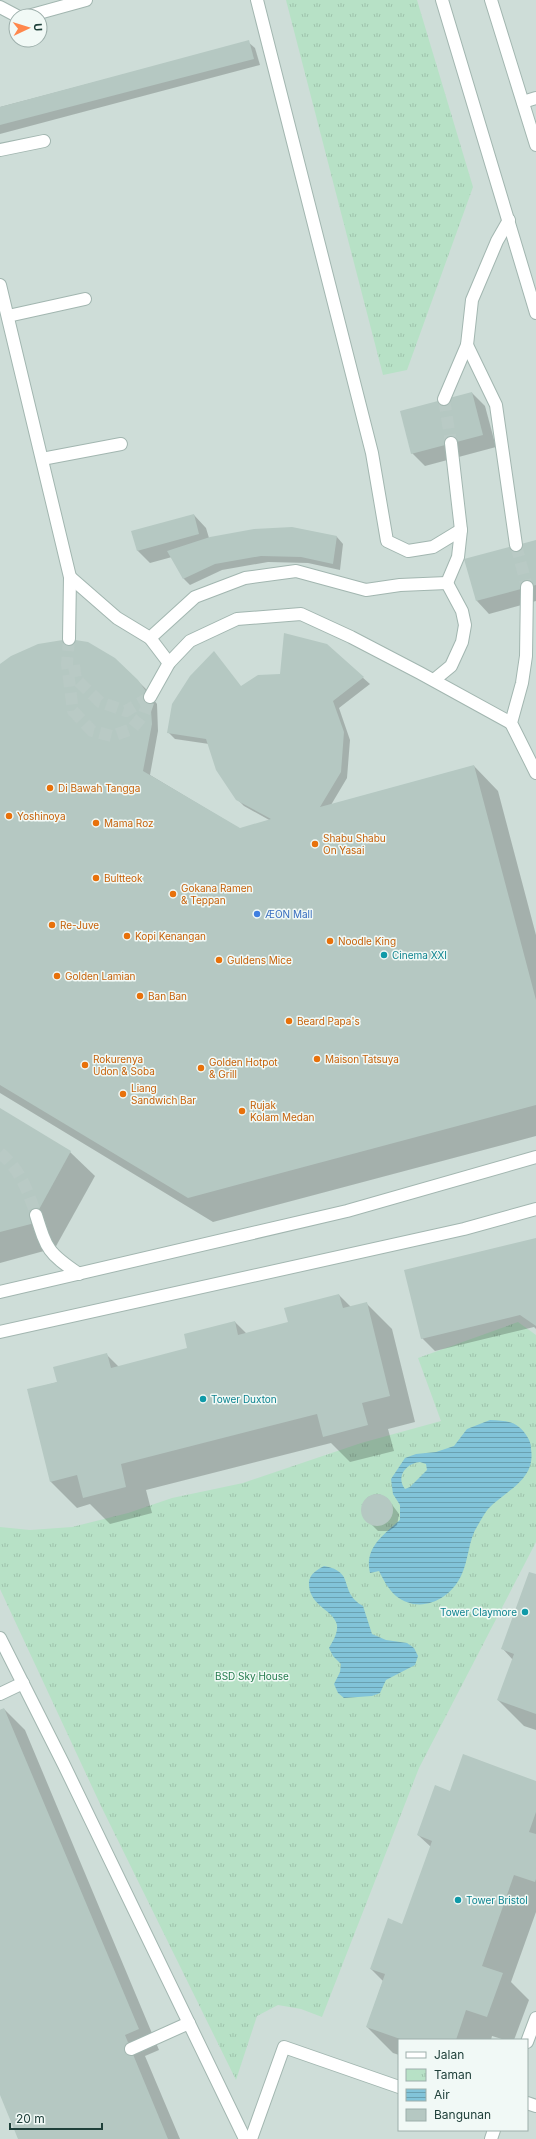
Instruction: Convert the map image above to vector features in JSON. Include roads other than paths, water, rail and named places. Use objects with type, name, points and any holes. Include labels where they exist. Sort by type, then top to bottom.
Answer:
[{"type":"street","points":[[48,10],[86,0]]},
{"type":"street","points":[[257,0],[372,453],[387,541],[408,551],[434,546],[461,530]]},
{"type":"street","points":[[442,0],[536,313]]},
{"type":"street","points":[[491,0],[536,145]]},
{"type":"street","points":[[523,102],[536,98]]},
{"type":"street","points":[[0,150],[44,141]]},
{"type":"street","points":[[444,399],[467,344],[472,300],[496,241],[509,220]]},
{"type":"street","points":[[0,285],[70,577],[69,639]]},
{"type":"street","points":[[8,316],[85,299]]},
{"type":"street","points":[[467,344],[496,406],[516,545]]},
{"type":"street","points":[[447,584],[458,557],[461,530],[451,443]]},
{"type":"street","points":[[42,459],[121,444]]},
{"type":"street","points":[[150,638],[195,598],[245,578],[296,571],[366,590],[400,585],[447,584]]},
{"type":"street","points":[[70,577],[117,618],[150,638],[170,663]]},
{"type":"street","points":[[434,680],[451,666],[462,642],[465,625],[462,610],[447,584]]},
{"type":"street","points":[[511,723],[522,683],[526,656],[527,587]]},
{"type":"street","points":[[150,697],[170,663],[190,641],[237,619],[301,614],[351,637],[434,680],[511,723],[536,773]]},
{"type":"street","points":[[0,1292],[347,1211],[536,1157]]},
{"type":"street","points":[[0,1332],[464,1229],[536,1209]]},
{"type":"street","points":[[36,1215],[44,1242],[54,1257],[79,1274]]},
{"type":"street","points":[[0,1638],[245,2139]]},
{"type":"street","points":[[0,1694],[23,1683]]},
{"type":"street","points":[[528,2039],[536,2018]]},
{"type":"street","points":[[131,2050],[189,2023]]},
{"type":"street","points":[[251,2139],[284,2048],[398,2087]]},
{"type":"water","points":[[490,1420],[502,1421],[516,1425],[529,1439],[531,1460],[529,1469],[518,1484],[495,1502],[485,1513],[472,1537],[464,1570],[456,1585],[441,1598],[433,1602],[414,1604],[396,1596],[384,1581],[379,1571],[370,1573],[369,1564],[372,1549],[381,1537],[400,1520],[400,1505],[393,1494],[391,1479],[405,1458],[416,1454],[436,1452],[454,1446],[467,1429]],"holes":[[[420,1462],[426,1464],[427,1470],[410,1487],[405,1489],[401,1479],[404,1471],[415,1463]]]},
{"type":"water","points":[[324,1566],[334,1569],[344,1577],[351,1594],[355,1600],[363,1606],[372,1634],[386,1640],[407,1643],[414,1648],[418,1656],[415,1665],[386,1680],[380,1693],[372,1696],[344,1698],[338,1693],[334,1684],[340,1672],[341,1664],[333,1656],[329,1648],[334,1640],[337,1625],[332,1616],[314,1599],[309,1586],[311,1576]]},
{"type":"tunnel","points":[[444,399],[451,443]]},
{"type":"tunnel","points":[[516,545],[527,587]]},
{"type":"tunnel","points":[[69,639],[67,664],[73,711],[92,731],[112,736],[132,729],[144,714],[150,697]]},
{"type":"tunnel","points":[[74,665],[76,679],[100,702],[126,711],[150,697]]},
{"type":"tunnel","points":[[0,1153],[18,1173],[30,1197],[36,1215]]},
{"type":"place","name":"Di Bawah Tangga","points":[[50,788]]},
{"type":"place","name":"Yoshinoya","points":[[9,816]]},
{"type":"place","name":"Mama Roz","points":[[96,823]]},
{"type":"place","name":"Shabu Shabu On Yasai","points":[[315,844]]},
{"type":"place","name":"Bultteok","points":[[96,878]]},
{"type":"place","name":"Gokana Ramen & Teppan","points":[[173,894]]},
{"type":"place","name":"ÆON Mall","points":[[257,914]]},
{"type":"place","name":"Re-Juve","points":[[52,925]]},
{"type":"place","name":"Kopi Kenangan","points":[[127,936]]},
{"type":"place","name":"Noodle King","points":[[330,941]]},
{"type":"place","name":"Cinema XXI","points":[[384,955]]},
{"type":"place","name":"Guldens Mice","points":[[219,960]]},
{"type":"place","name":"Golden Lamian","points":[[57,976]]},
{"type":"place","name":"Ban Ban","points":[[140,996]]},
{"type":"place","name":"Beard Papa's","points":[[289,1021]]},
{"type":"place","name":"Maison Tatsuya","points":[[317,1059]]},
{"type":"place","name":"Rokurenya Udon & Soba","points":[[85,1065]]},
{"type":"place","name":"Golden Hotpot & Grill","points":[[201,1068]]},
{"type":"place","name":"Liang Sandwich Bar","points":[[123,1094]]},
{"type":"place","name":"Rujak Kolam Medan","points":[[242,1111]]},
{"type":"place","name":"Tower Duxton","points":[[203,1399]]},
{"type":"place","name":"Tower Claymore","points":[[525,1612]]},
{"type":"place","name":"Tower Bristol","points":[[458,1900]]},
{"type":"park label","name":"BSD Sky House","points":[[252,1676]]}]
